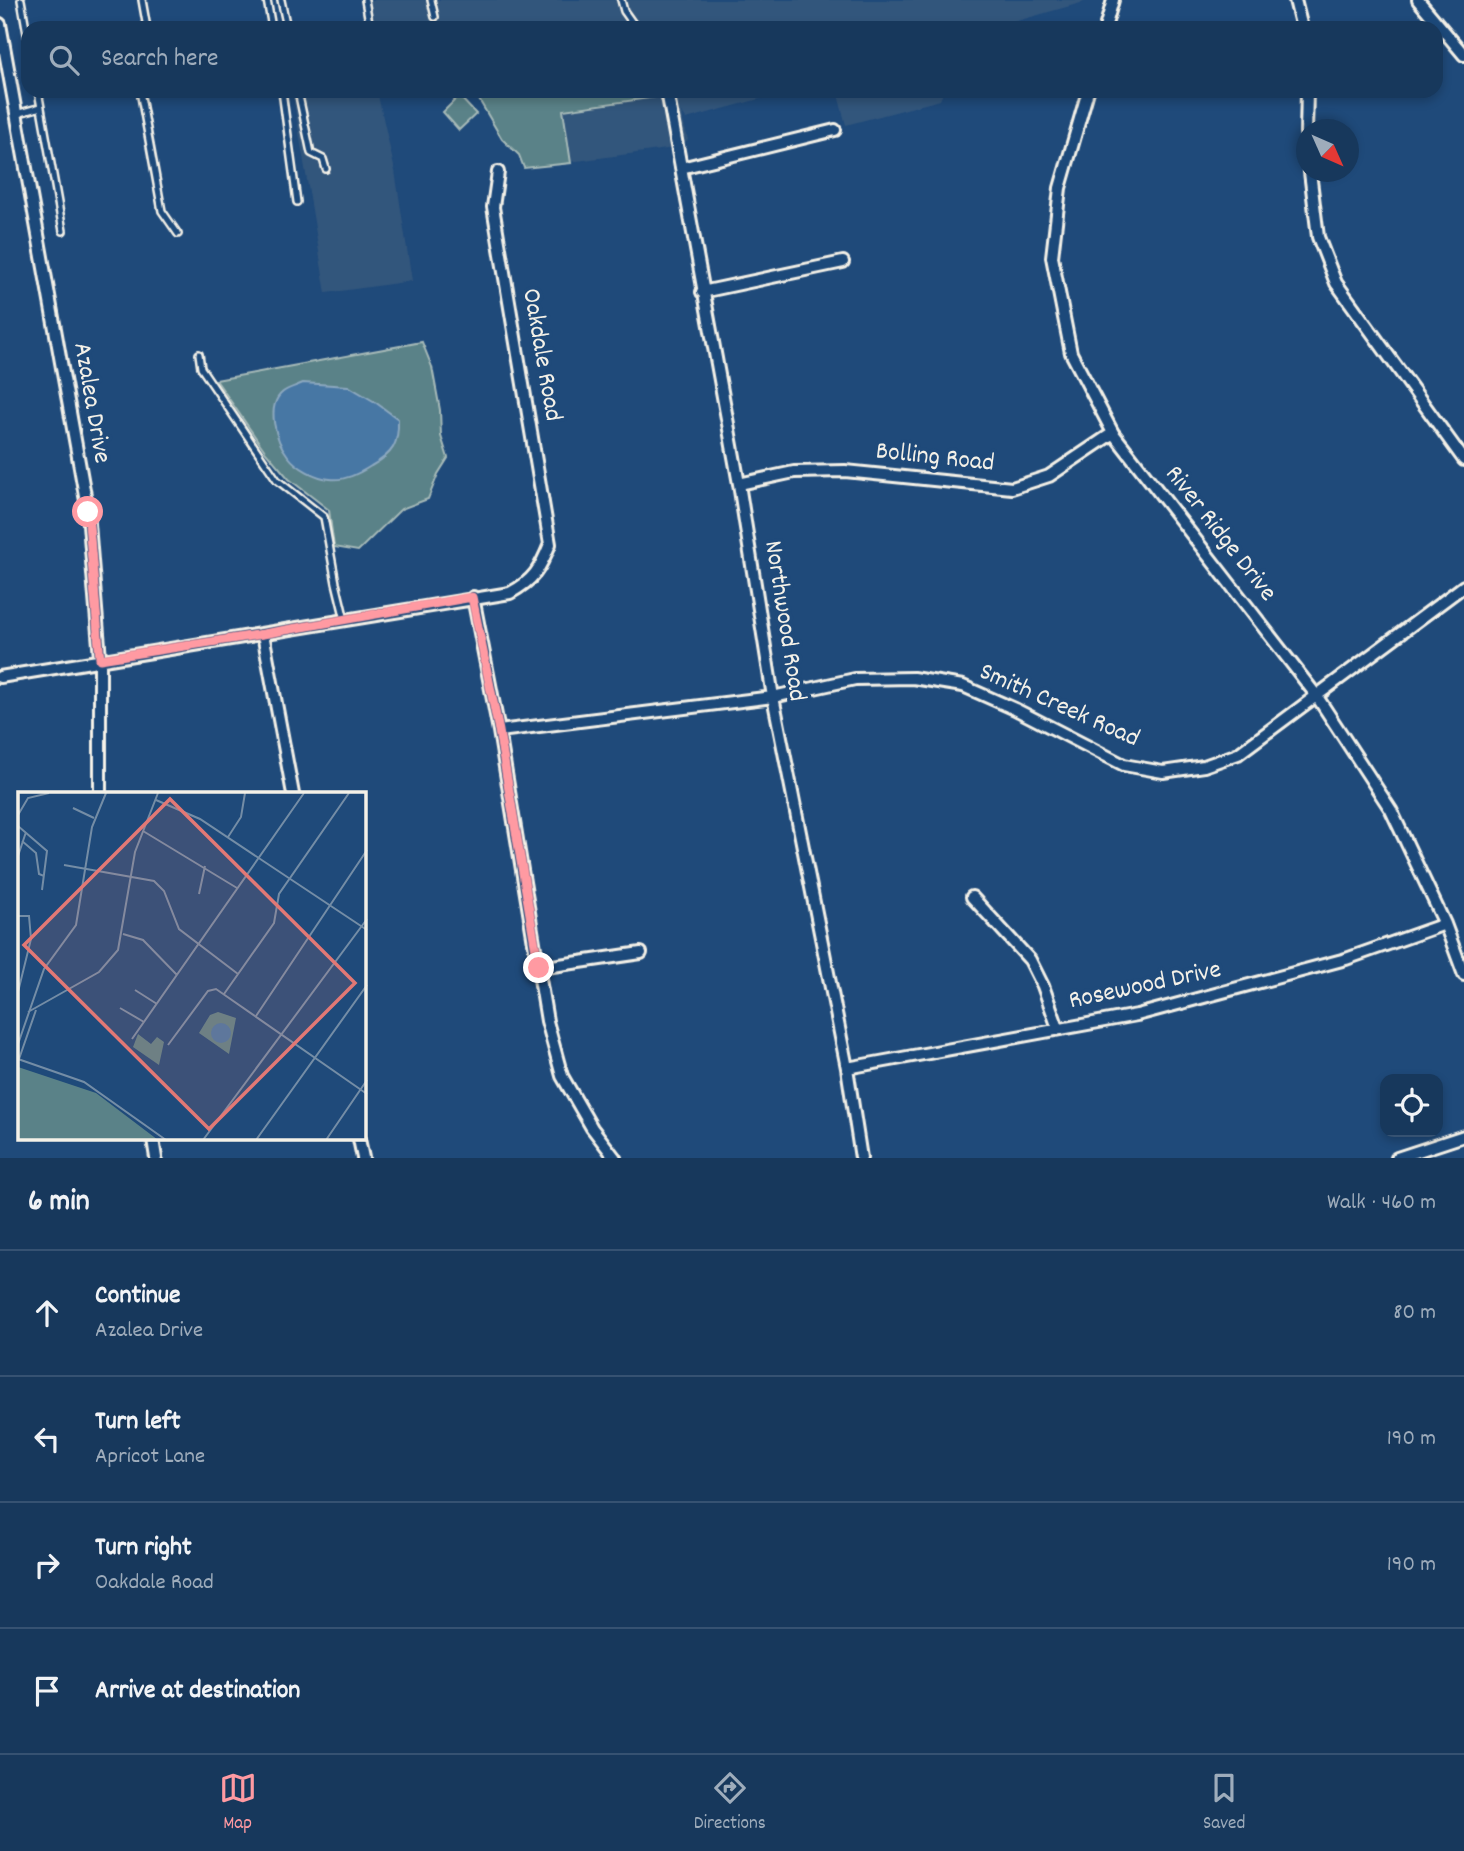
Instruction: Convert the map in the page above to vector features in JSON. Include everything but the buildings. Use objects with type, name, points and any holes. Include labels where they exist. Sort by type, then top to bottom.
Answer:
[{"type":"street","points":[[1107,21],[1112,0]]},
{"type":"street","points":[[1295,0],[1300,21]]},
{"type":"street","points":[[1418,0],[1436,21]]},
{"type":"street","name":"Azalea Drive","points":[[0,24],[88,512],[100,659],[100,792]]},
{"type":"street","points":[[1443,30],[1464,55]]},
{"type":"street","name":"Northwood Road","points":[[668,98],[739,484],[773,697],[847,1068],[861,1158]]},
{"type":"street","name":"River Ridge Drive","points":[[1086,98],[1060,188],[1052,257],[1071,353],[1091,396],[1114,433],[1316,695],[1391,810],[1445,924],[1464,975]]},
{"type":"street","points":[[1307,98],[1307,119]]},
{"type":"street","points":[[681,168],[835,130]]},
{"type":"street","name":"Oakdale Road","points":[[472,597],[510,593],[529,583],[550,544],[493,207],[498,172]]},
{"type":"street","points":[[1311,182],[1318,237],[1336,283],[1464,460]]},
{"type":"street","points":[[702,292],[844,262]]},
{"type":"street","name":"Bolling Road","points":[[739,484],[794,472],[845,471],[1012,488],[1049,476],[1114,433]]},
{"type":"street","name":"Smith Creek Road","points":[[499,731],[773,697],[855,679],[913,678],[963,686],[1015,709],[1124,765],[1163,772],[1204,766],[1238,754],[1464,586]]},
{"type":"street","points":[[0,677],[472,597],[499,731],[547,1021],[562,1076],[592,1128],[615,1158]]},
{"type":"street","points":[[263,634],[293,792]]},
{"type":"street","points":[[972,897],[1030,960],[1043,986],[1058,1028]]},
{"type":"street","name":"Rosewood Drive","points":[[847,1068],[1138,1014],[1216,996],[1346,959],[1445,924]]},
{"type":"street","points":[[539,968],[641,953]]},
{"type":"street","points":[[1397,1158],[1464,1136]]},
{"type":"street","points":[[153,1140],[156,1158]]},
{"type":"street","points":[[359,1140],[363,1158]]},
{"type":"lane","points":[[21,0],[25,21]]},
{"type":"lane","points":[[142,0],[146,21]]},
{"type":"lane","points":[[267,0],[271,21]]},
{"type":"lane","points":[[281,0],[285,21]]},
{"type":"lane","points":[[365,0],[368,21]]},
{"type":"lane","points":[[431,0],[435,17]]},
{"type":"lane","points":[[621,0],[630,21]]},
{"type":"lane","points":[[39,98],[63,231]]},
{"type":"lane","points":[[141,98],[162,211],[178,234]]},
{"type":"lane","points":[[283,98],[297,202]]},
{"type":"lane","points":[[299,98],[310,153],[323,159],[326,169]]},
{"type":"lane","points":[[16,114],[41,107]]},
{"type":"lane","points":[[199,354],[201,368],[277,480],[324,517],[335,583],[345,620]]},
{"type":"shaded area","points":[[360,0],[1085,0],[1017,21],[363,21]]},
{"type":"shaded area","points":[[293,98],[379,98],[395,171],[412,281],[326,293]]},
{"type":"shaded area","points":[[478,98],[763,98],[686,119],[681,112],[688,140],[674,148],[524,168],[519,155],[502,139]]},
{"type":"shaded area","points":[[839,98],[941,98],[940,100],[846,125]]},
{"type":"shaded area","points":[[303,383],[348,386],[375,402],[398,419],[393,447],[379,462],[340,479],[319,477],[296,465],[284,450],[276,433],[274,406],[283,392]]},
{"type":"green space","points":[[457,98],[461,98],[476,114],[459,130],[443,112]]},
{"type":"green space","points":[[478,98],[650,98],[563,110],[571,163],[524,168],[519,155],[502,139]]},
{"type":"green space","points":[[422,342],[432,367],[440,410],[441,436],[448,458],[428,499],[401,509],[358,551],[334,547],[329,510],[289,479],[265,451],[216,380]]},
{"type":"route","points":[[88,512],[100,659],[263,634],[472,597],[499,731],[539,968]]}]
